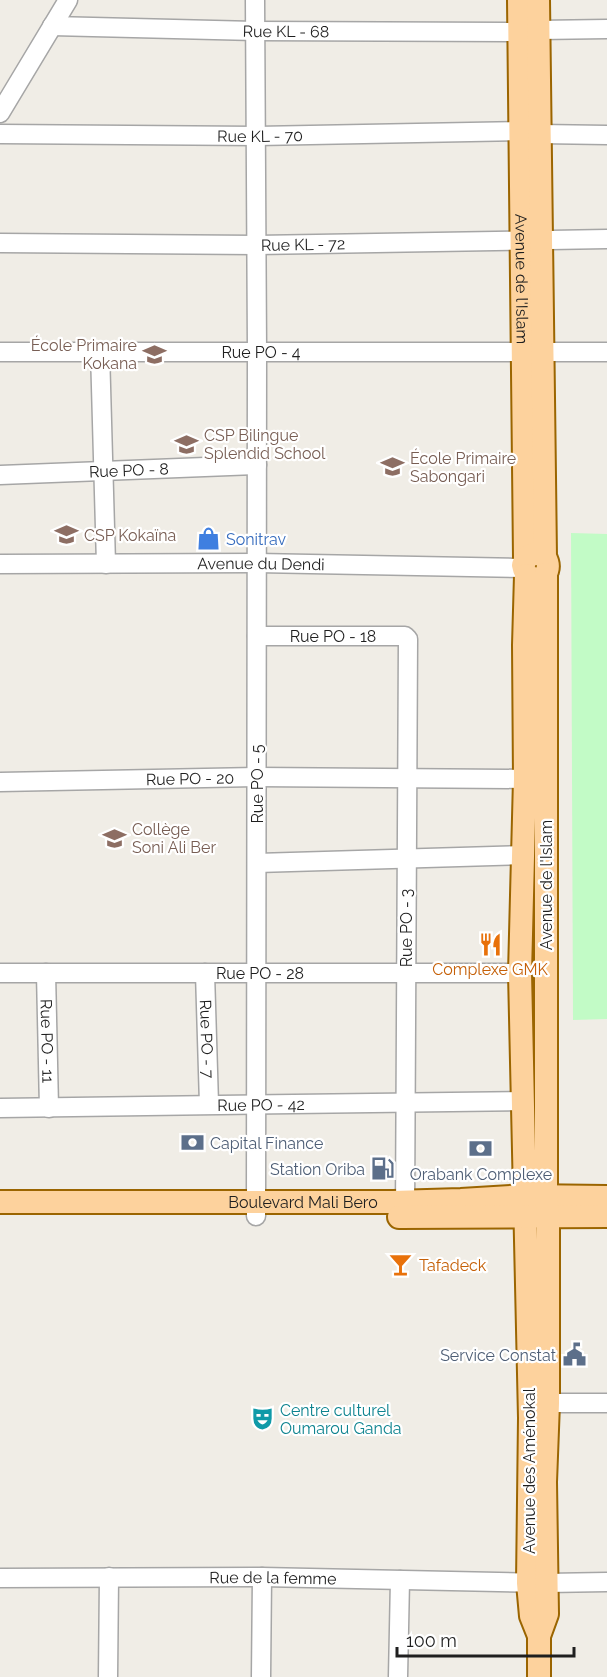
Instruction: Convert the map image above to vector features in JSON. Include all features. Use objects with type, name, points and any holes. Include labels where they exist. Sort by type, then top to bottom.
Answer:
[{"type":"main road","name":"Avenue de l'Islam","points":[[519,0],[529,31]]},
{"type":"main road","name":"Avenue de l'Islam","points":[[536,1206],[529,31],[538,0]]},
{"type":"main road","name":"Avenue de l'Islam","points":[[533,566],[524,645],[525,779],[520,973],[523,1101],[536,1206]]},
{"type":"main road","name":"Boulevard Mali Bero","points":[[0,1202],[256,1209],[405,1209],[536,1206],[607,1197]]},
{"type":"main road","name":"Boulevard Mali Bero","points":[[536,1206],[607,1216]]},
{"type":"main road","name":"Avenue des Aménokal","points":[[536,1206],[538,1359],[545,1482],[537,1583],[547,1614],[539,1636],[538,1677]]},
{"type":"main road","name":"Boulevard Mali Bero","points":[[0,1216],[256,1209]]},
{"type":"street","points":[[0,113],[68,0]]},
{"type":"street","name":"Rue PO - 5","points":[[255,0],[257,136],[256,1209]]},
{"type":"street","name":"Rue KL - 68","points":[[52,26],[255,31],[607,29]]},
{"type":"street","name":"Rue KL - 70","points":[[0,134],[257,136],[530,132],[607,135]]},
{"type":"street","name":"Rue KL - 72","points":[[0,243],[257,245],[607,239]]},
{"type":"street","points":[[100,351],[106,564]]},
{"type":"street","name":"Rue PO - 4","points":[[0,352],[607,352]]},
{"type":"street","name":"Rue PO - 8","points":[[0,476],[257,465]]},
{"type":"street","name":"Avenue du Dendi","points":[[0,564],[257,563],[533,566]]},
{"type":"street","name":"Rue PO - 18","points":[[257,636],[405,636],[408,639]]},
{"type":"street","name":"Rue PO - 3","points":[[405,1209],[408,639]]},
{"type":"street","name":"Rue PO - 20","points":[[0,782],[257,777],[525,779]]},
{"type":"street","points":[[257,863],[524,855]]},
{"type":"street","name":"Rue PO - 28","points":[[0,973],[520,973]]},
{"type":"street","name":"Rue PO - 11","points":[[46,973],[49,1108]]},
{"type":"street","name":"Rue PO - 7","points":[[205,973],[209,1104]]},
{"type":"street","name":"Rue PO - 42","points":[[0,1108],[523,1101]]},
{"type":"street","points":[[542,1414],[607,1403]]},
{"type":"street","points":[[108,1677],[109,1577]]},
{"type":"street","points":[[261,1677],[262,1577]]},
{"type":"street","name":"Rue de la femme","points":[[0,1578],[262,1577],[537,1583],[607,1582]]},
{"type":"street","points":[[398,1677],[400,1580]]},
{"type":"green space","points":[[571,533],[607,534],[607,1019],[573,1020]]},
{"type":"place","name":"École Primaire Kokana","points":[[155,354]]},
{"type":"place","name":"CSP Bilingue Splendid School","points":[[186,444]]},
{"type":"place","name":"École Primaire Sabongari","points":[[392,467]]},
{"type":"place","name":"CSP Kokaïna","points":[[66,535]]},
{"type":"place","name":"Sonitrav","points":[[208,539]]},
{"type":"place","name":"Collège Soni Ali Ber","points":[[114,838]]},
{"type":"place","name":"Complexe GMK","points":[[490,944]]},
{"type":"place","name":"Capital Finance","points":[[192,1143]]},
{"type":"place","name":"Orabank Complexe","points":[[481,1149]]},
{"type":"place","name":"Station Oriba","points":[[383,1169]]},
{"type":"place","name":"Tafadeck","points":[[401,1265]]},
{"type":"place","name":"Service Constat","points":[[574,1355]]},
{"type":"place","name":"Centre culturel Oumarou Ganda","points":[[262,1419]]}]
